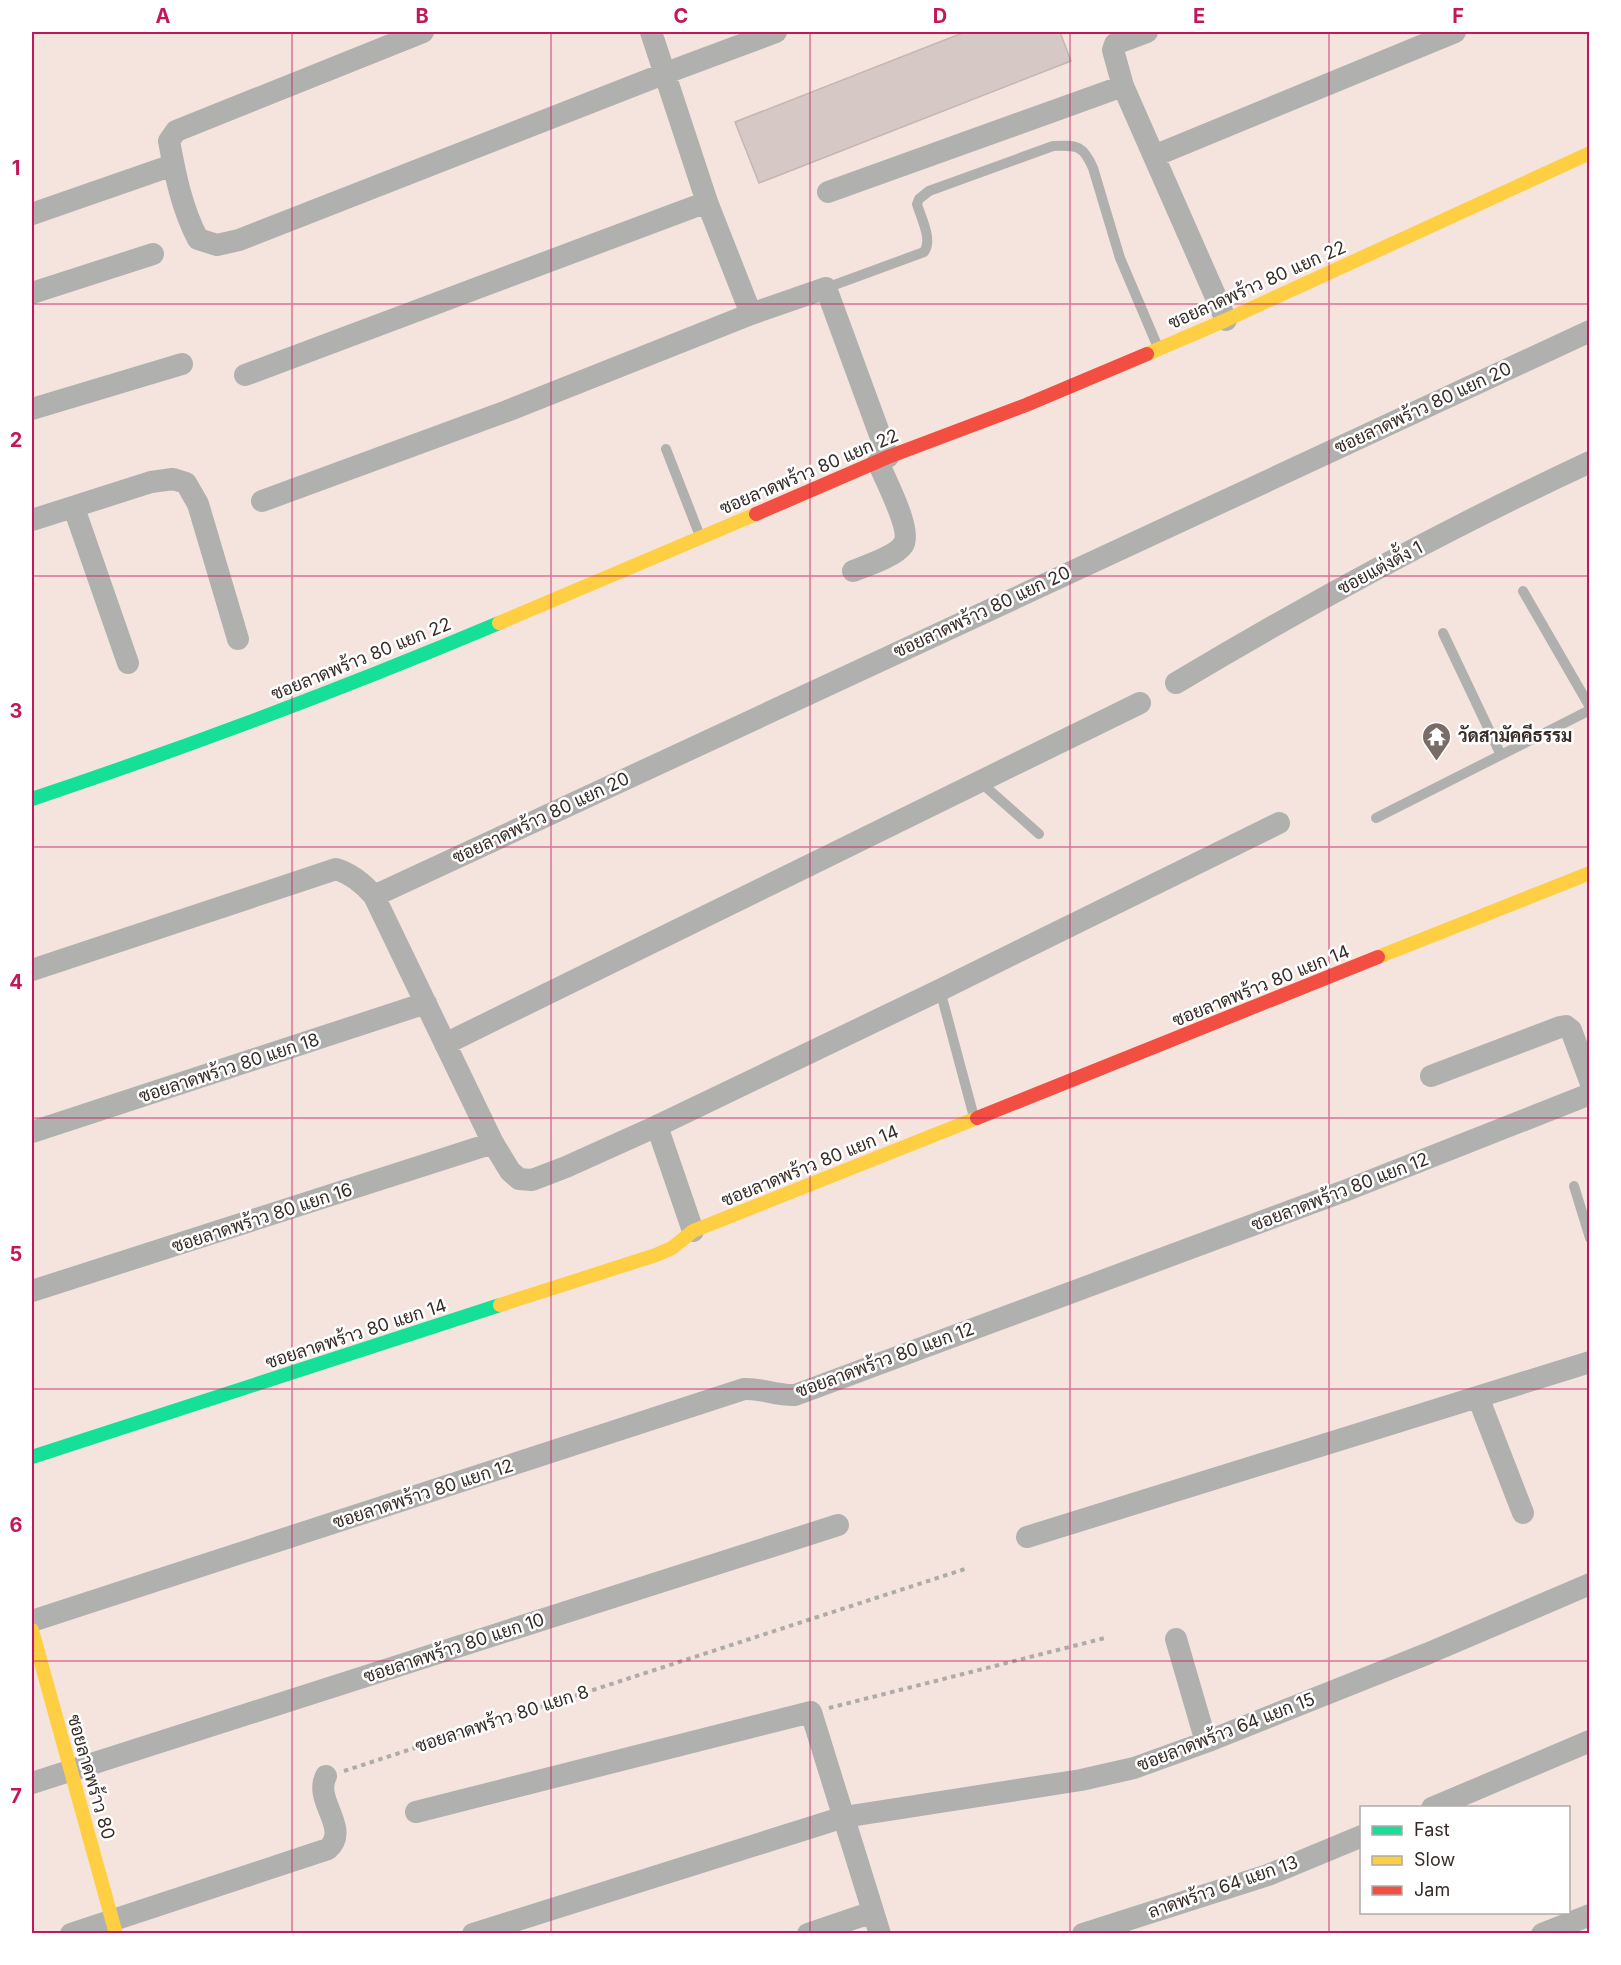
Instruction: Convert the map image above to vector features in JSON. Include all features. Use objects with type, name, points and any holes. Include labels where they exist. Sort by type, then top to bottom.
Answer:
[{"type":"street","points":[[423,32],[176,130],[170,141],[174,165],[190,223],[198,239],[217,245],[239,240],[776,32]]},
{"type":"street","points":[[651,32],[708,201],[751,314]]},
{"type":"street","points":[[1147,32],[1115,44],[1113,50],[1123,86],[1226,320]]},
{"type":"street","points":[[1154,156],[1455,32]]},
{"type":"street","points":[[828,192],[1123,86]]},
{"type":"street","name":"ซอยลาดพร้าว 80 แยก 22","points":[[32,799],[143,762],[371,677],[883,459],[1026,405],[1226,320],[1590,153]]},
{"type":"street","points":[[32,214],[174,165]]},
{"type":"street","points":[[245,375],[708,201]]},
{"type":"street","points":[[32,293],[153,254]]},
{"type":"street","points":[[262,501],[507,411],[751,314],[826,288],[904,523],[906,540],[903,547],[892,554],[853,572]]},
{"type":"street","name":"ซอยลาดพร้าว 80 แยก 20","points":[[374,896],[1590,331]]},
{"type":"street","points":[[32,408],[182,364]]},
{"type":"street","name":"ซอยแต่งตั้ง 1","points":[[1176,683],[1291,615],[1422,545],[1590,462]]},
{"type":"street","points":[[32,520],[151,482],[173,478],[186,483],[198,504],[238,639]]},
{"type":"street","points":[[74,508],[128,663]]},
{"type":"street","points":[[445,1044],[1140,703]]},
{"type":"street","points":[[32,970],[336,868],[361,881],[374,896],[493,1143],[510,1172],[519,1179],[532,1180],[567,1167],[657,1126],[1279,823]]},
{"type":"street","name":"ซอยลาดพร้าว 80 แยก 14","points":[[32,1457],[656,1255],[672,1248],[693,1232],[1590,873]]},
{"type":"street","name":"ซอยลาดพร้าว 80 แยก 18","points":[[32,1132],[426,1003]]},
{"type":"street","points":[[1431,1076],[1566,1026],[1570,1030],[1590,1081]]},
{"type":"street","name":"ซอยลาดพร้าว 80 แยก 12","points":[[32,1622],[744,1389],[757,1389],[781,1396],[795,1395],[1347,1190],[1590,1094]]},
{"type":"street","points":[[657,1126],[693,1232]]},
{"type":"street","name":"ซอยลาดพร้าว 80 แยก 16","points":[[32,1291],[493,1143]]},
{"type":"street","points":[[1027,1537],[1590,1362]]},
{"type":"street","points":[[1478,1397],[1524,1513]]},
{"type":"street","name":"ซอยลาดพร้าว 80 แยก 10","points":[[32,1783],[838,1526]]},
{"type":"street","name":"ซอยลาดพร้าว 64 แยก 15","points":[[473,1934],[843,1817],[1081,1780],[1134,1768],[1206,1742],[1429,1653],[1590,1584]]},
{"type":"street","name":"ซอยลาดพร้าว 80","points":[[32,1630],[114,1927]]},
{"type":"street","points":[[1176,1639],[1206,1742]]},
{"type":"street","points":[[416,1812],[811,1712],[880,1934]]},
{"type":"street","points":[[1437,1806],[1590,1741]]},
{"type":"street","points":[[71,1934],[114,1927],[328,1850],[335,1843],[337,1835],[322,1789],[326,1776]]},
{"type":"street","name":"ลาดพร้าว 64 แยก 13","points":[[1083,1934],[1268,1875],[1360,1837]]},
{"type":"street","points":[[808,1934],[873,1912]]},
{"type":"street","points":[[1542,1934],[1590,1915]]},
{"type":"lane","points":[[826,288],[924,252],[928,240],[917,204],[918,199],[929,191],[1053,146],[1070,145],[1086,154],[1105,205],[1120,258],[1159,348]]},
{"type":"lane","points":[[666,449],[701,538]]},
{"type":"lane","points":[[1376,818],[1590,708],[1523,591]]},
{"type":"lane","points":[[1443,633],[1500,753]]},
{"type":"lane","points":[[979,781],[1039,834]]},
{"type":"lane","points":[[940,990],[974,1120]]},
{"type":"lane","points":[[1574,1186],[1590,1238]]},
{"type":"path","name":"ซอยลาดพร้าว 80 แยก 8","points":[[326,1776],[969,1568]]},
{"type":"path","points":[[811,1712],[1104,1638]]},
{"type":"building","points":[[965,32],[1060,32],[1071,61],[759,183],[735,122]]},
{"type":"traffic: fast","points":[[32,799],[267,716],[499,623]]},
{"type":"traffic: fast","points":[[32,1457],[500,1305]]},
{"type":"traffic: slow","points":[[1147,354],[1590,153]]},
{"type":"traffic: slow","points":[[499,623],[756,514]]},
{"type":"traffic: slow","points":[[1378,957],[1590,873]]},
{"type":"traffic: slow","points":[[500,1305],[656,1255],[672,1248],[693,1231],[977,1118]]},
{"type":"traffic: slow","points":[[32,1630],[116,1934]]},
{"type":"traffic: jam","points":[[756,514],[888,457],[1026,405],[1147,354]]},
{"type":"traffic: jam","points":[[977,1118],[1378,957]]},
{"type":"place","name":"วัดสามัคคีธรรม","points":[[1437,762]]}]
